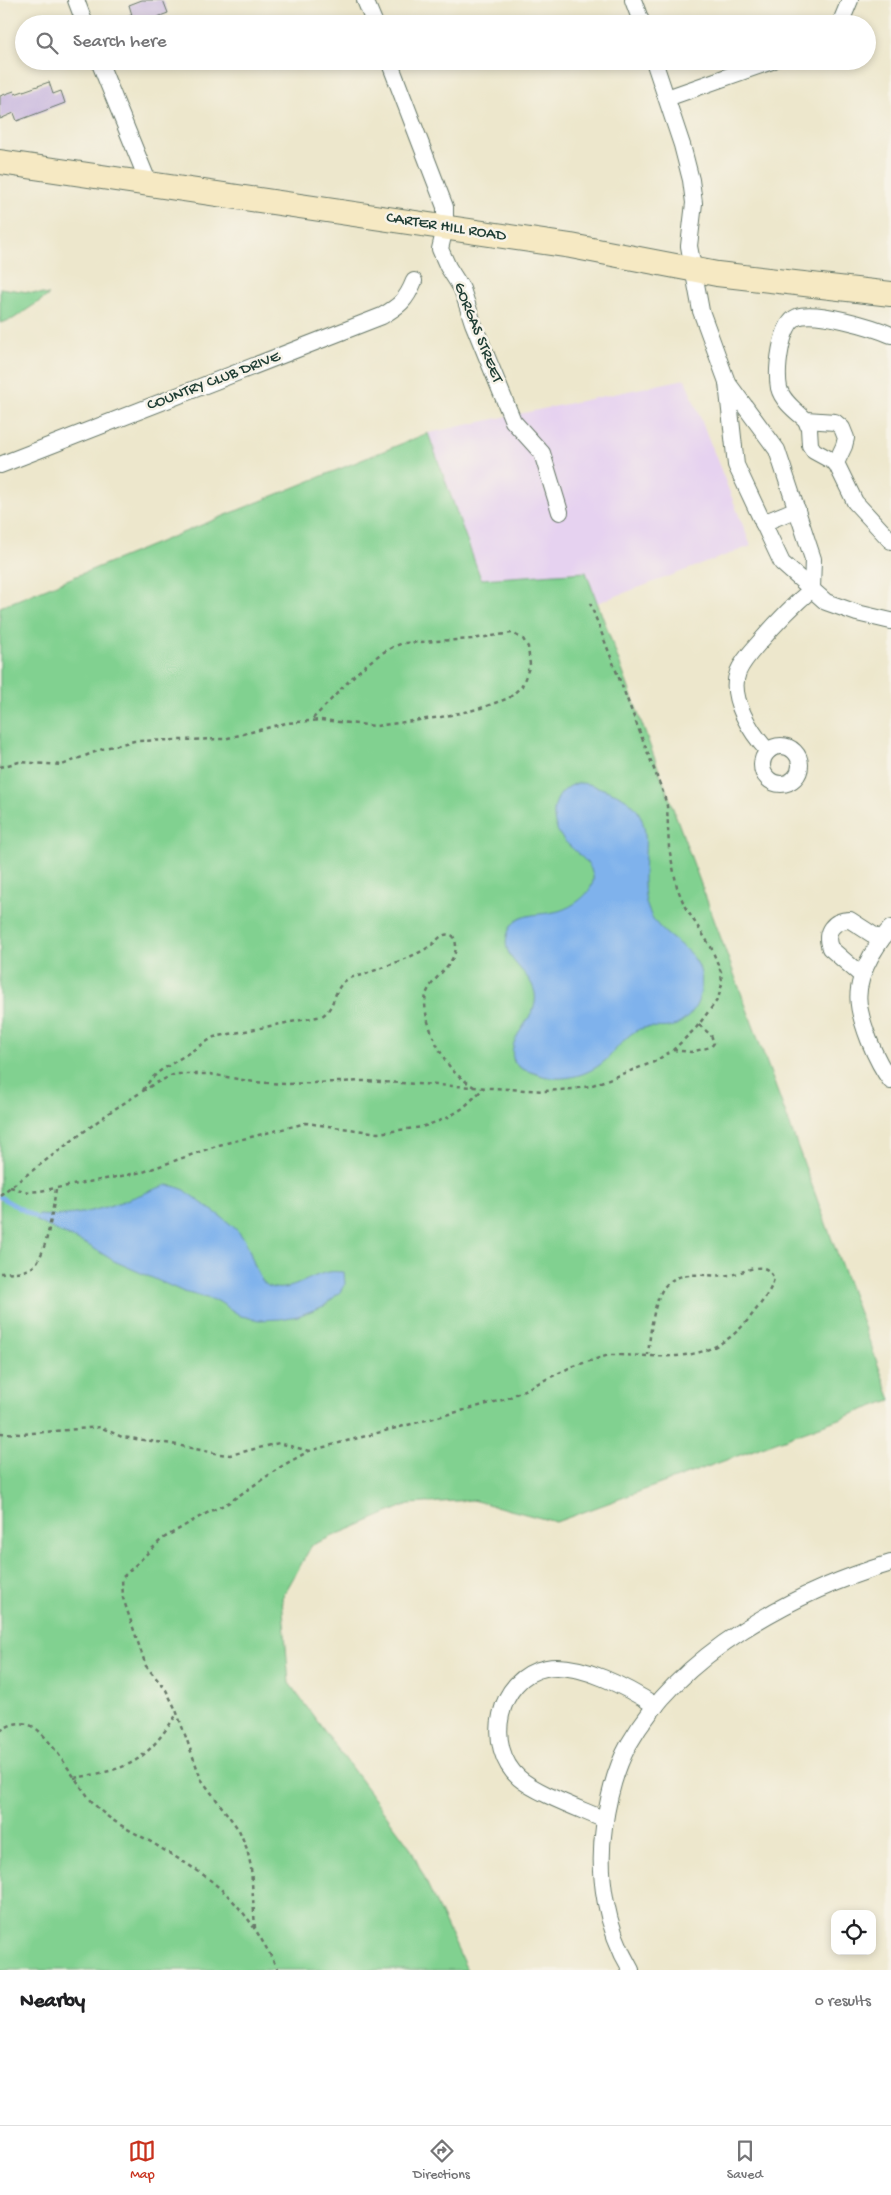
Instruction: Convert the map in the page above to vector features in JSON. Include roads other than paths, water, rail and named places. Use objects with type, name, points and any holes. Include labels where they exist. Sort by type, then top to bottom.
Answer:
[{"type":"main road","name":"CARTER HILL ROAD","points":[[0,162],[571,246],[625,258],[717,274],[891,294]]},
{"type":"street","points":[[76,0],[82,15]]},
{"type":"street","points":[[365,0],[371,15]]},
{"type":"street","points":[[634,0],[639,15]]},
{"type":"street","points":[[844,15],[850,0]]},
{"type":"street","points":[[103,70],[148,184]]},
{"type":"street","name":"GORGAS STREET","points":[[393,70],[445,207],[445,228],[440,249],[448,267],[462,289],[473,323],[513,421],[542,453],[560,512]]},
{"type":"street","points":[[657,70],[691,180],[694,203],[689,246],[701,311],[727,382],[736,465],[782,563],[826,602],[857,613],[891,621]]},
{"type":"street","points":[[667,98],[746,70]]},
{"type":"street","name":"COUNTRY CLUB DRIVE","points":[[0,465],[382,316],[400,305],[409,293],[414,281]]},
{"type":"street","points":[[889,532],[855,502],[836,464],[814,451],[810,445],[806,420],[784,399],[779,389],[779,367],[784,334],[788,324],[800,316],[862,324],[891,335]]},
{"type":"street","points":[[727,382],[778,450],[813,559],[812,589],[790,607],[747,658],[737,673],[737,693],[747,725],[768,752]]},
{"type":"street","points":[[806,420],[835,422],[842,428],[846,438],[836,464]]},
{"type":"street","points":[[763,523],[797,509]]},
{"type":"street","points":[[861,975],[830,948],[827,934],[830,927],[836,922],[850,920],[886,934],[861,975],[858,990],[860,1017],[875,1055],[891,1081]]},
{"type":"street","points":[[631,1970],[618,1943],[608,1910],[602,1873],[602,1844],[612,1787],[628,1746],[644,1720],[674,1685],[700,1662],[769,1614],[830,1584],[891,1563]]},
{"type":"street","points":[[605,1820],[531,1786],[519,1778],[510,1768],[504,1758],[499,1740],[499,1722],[505,1700],[519,1684],[535,1672],[545,1668],[562,1667],[586,1672],[639,1695],[656,1706]]},
{"type":"water","points":[[578,783],[592,785],[614,793],[630,803],[640,815],[644,829],[645,895],[649,911],[656,923],[693,956],[699,966],[702,979],[700,995],[696,1005],[690,1015],[681,1023],[670,1027],[647,1027],[638,1030],[626,1038],[600,1065],[576,1076],[558,1078],[526,1070],[514,1062],[513,1046],[532,1011],[535,1003],[535,993],[532,984],[509,954],[506,945],[510,928],[519,919],[564,909],[580,900],[591,887],[592,872],[583,858],[564,841],[554,819],[554,811],[559,797],[570,786]]},
{"type":"water","points":[[166,1185],[185,1190],[232,1225],[244,1239],[259,1275],[268,1286],[274,1288],[288,1287],[322,1274],[333,1272],[344,1272],[345,1284],[340,1292],[324,1306],[298,1316],[259,1320],[241,1316],[218,1301],[184,1292],[114,1261],[88,1245],[36,1221],[39,1215],[56,1216],[104,1208]]},
{"type":"waterway","points":[[0,1197],[37,1218]]}]
